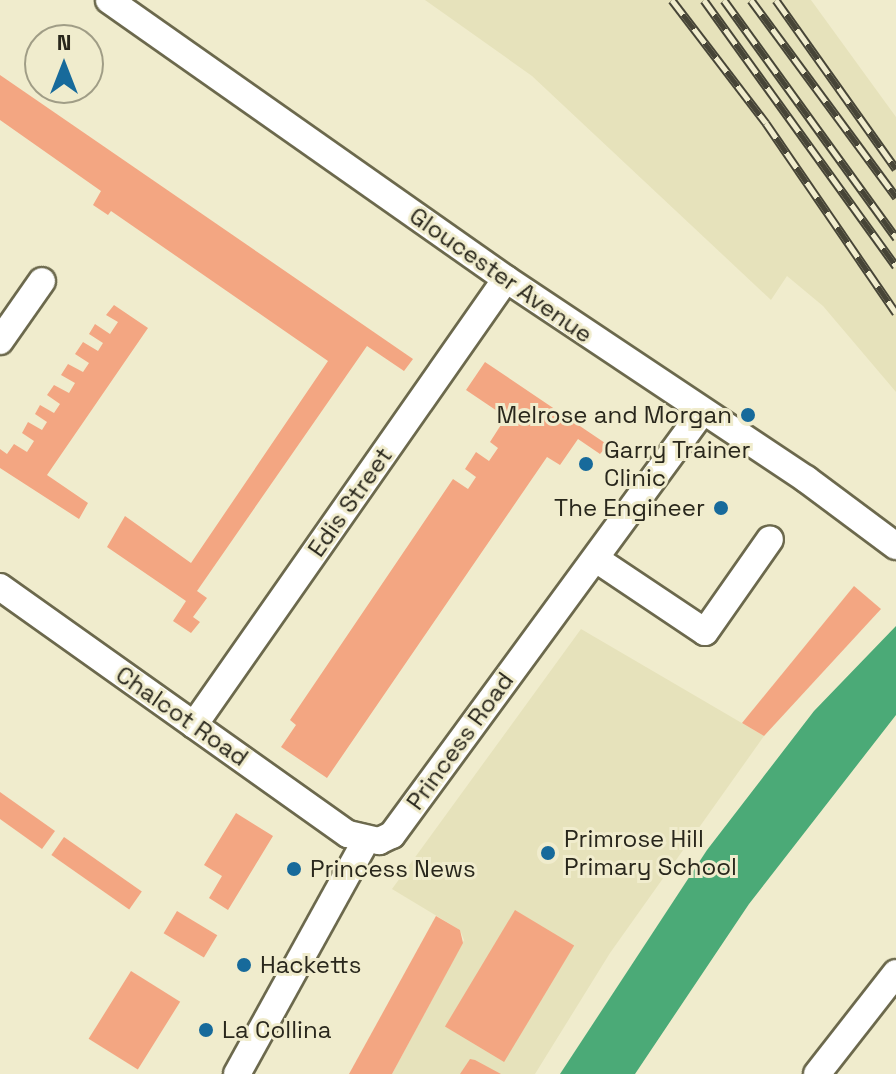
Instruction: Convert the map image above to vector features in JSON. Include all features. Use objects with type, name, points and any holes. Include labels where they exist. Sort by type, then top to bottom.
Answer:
[{"type":"street","name":"Gloucester Avenue","points":[[109,0],[506,279],[806,479],[896,546]]},
{"type":"street","name":"Edis Street","points":[[194,725],[506,279]]},
{"type":"street","points":[[0,341],[42,281]]},
{"type":"street","name":"Princess Road","points":[[365,842],[392,835],[702,412]]},
{"type":"street","points":[[596,559],[705,632],[770,539]]},
{"type":"street","name":"Chalcot Road","points":[[0,587],[365,842]]},
{"type":"street","points":[[237,1074],[365,842]]},
{"type":"street","points":[[817,1074],[896,973]]},
{"type":"shaded area","points":[[425,0],[811,0],[896,117],[896,392],[823,306],[787,276],[771,300],[532,76]]},
{"type":"shaded area","points":[[0,75],[24,92],[24,104],[42,104],[413,359],[404,371],[367,346],[197,591],[207,598],[193,617],[200,622],[191,633],[173,621],[186,601],[107,547],[125,516],[191,563],[328,361],[111,211],[108,215],[93,205],[101,191],[0,120]]},
{"type":"shaded area","points":[[114,305],[148,328],[47,475],[88,503],[79,519],[0,468],[0,449],[7,454],[14,444],[27,452],[34,441],[22,433],[28,422],[42,430],[47,422],[35,414],[40,405],[54,413],[60,404],[47,395],[54,385],[69,393],[75,383],[61,375],[68,364],[83,372],[89,363],[75,354],[83,342],[98,351],[103,343],[89,334],[95,324],[110,334],[118,322],[106,315]]},
{"type":"shaded area","points":[[485,362],[608,445],[600,454],[578,439],[560,465],[547,457],[327,778],[281,747],[296,725],[290,720],[453,479],[468,489],[476,477],[465,469],[476,452],[489,461],[498,448],[490,442],[506,417],[466,390]]},
{"type":"shaded area","points":[[854,586],[881,609],[764,736],[742,723]]},
{"type":"shaded area","points":[[896,626],[896,715],[749,904],[635,1074],[560,1074],[707,850],[814,711]]},
{"type":"shaded area","name":"Primrose Hill Primary School","points":[[581,629],[764,736],[610,953],[535,1074],[392,1074],[464,940],[460,930],[392,889]]},
{"type":"shaded area","points":[[0,792],[55,831],[42,849],[0,819]]},
{"type":"shaded area","points":[[236,813],[273,836],[228,910],[209,898],[222,876],[204,865]]},
{"type":"shaded area","points":[[64,837],[142,891],[129,910],[51,855]]},
{"type":"shaded area","points":[[515,910],[574,946],[504,1062],[445,1027]]},
{"type":"shaded area","points":[[177,911],[217,935],[204,957],[164,933]]},
{"type":"shaded area","points":[[436,916],[460,930],[463,943],[392,1074],[349,1074]]},
{"type":"shaded area","points":[[131,971],[180,1002],[138,1070],[89,1039]]},
{"type":"shaded area","points":[[470,1059],[475,1060],[501,1074],[460,1074]]},
{"type":"railway","points":[[672,0],[766,123],[896,313]]},
{"type":"railway","points":[[704,0],[896,266]]},
{"type":"railway","points":[[724,0],[896,238]]},
{"type":"railway","points":[[751,0],[896,197]]},
{"type":"railway","points":[[776,0],[896,169]]},
{"type":"place","name":"Melrose and Morgan","points":[[748,415]]},
{"type":"place","name":"Garry Trainer Clinic","points":[[586,464]]},
{"type":"place","name":"The Engineer","points":[[721,508]]},
{"type":"place","name":"Primrose Hill Primary School","points":[[548,853]]},
{"type":"place","name":"Princess News","points":[[294,869]]},
{"type":"place","name":"Hacketts","points":[[244,965]]},
{"type":"place","name":"La Collina","points":[[206,1030]]}]
